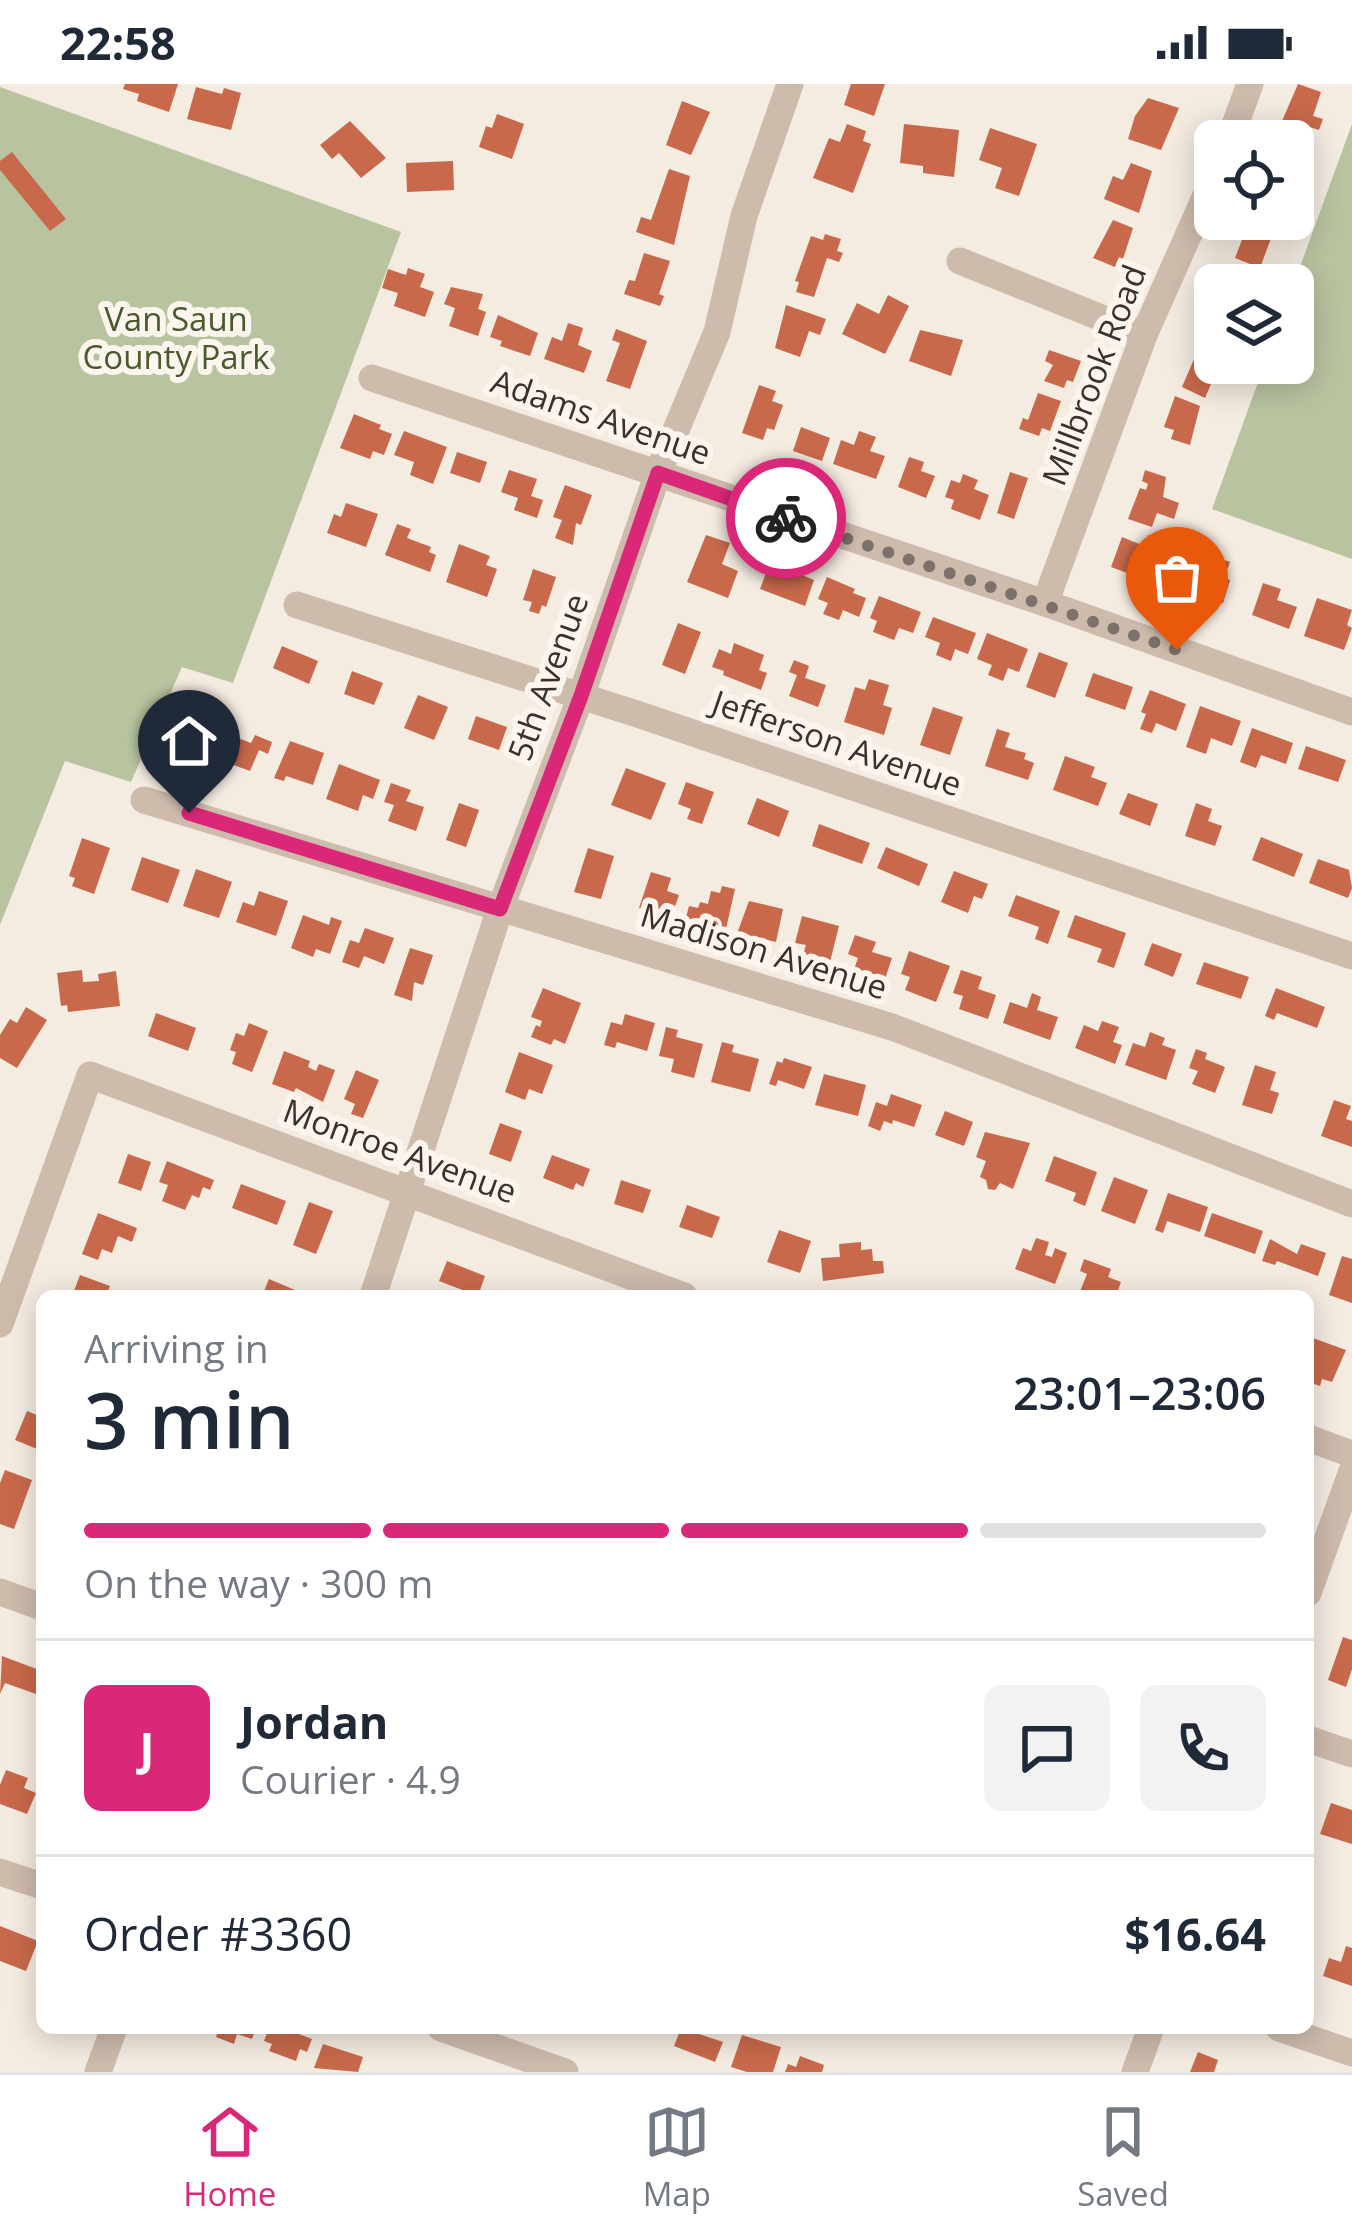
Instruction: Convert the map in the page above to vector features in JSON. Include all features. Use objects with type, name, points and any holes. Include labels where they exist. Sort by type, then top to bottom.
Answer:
[{"type":"street","name":"5th Avenue","points":[[376,1290],[500,909],[658,473],[717,332],[744,216],[790,84]]},
{"type":"street","points":[[1236,120],[1250,84]]},
{"type":"street","name":"Millbrook Road","points":[[1045,603],[1144,334],[1194,222]]},
{"type":"street","points":[[961,261],[1144,334]]},
{"type":"street","name":"Adams Avenue","points":[[372,378],[1045,603],[1352,712]]},
{"type":"street","name":"Jefferson Avenue","points":[[297,605],[1352,956]]},
{"type":"street","name":"Madison Avenue","points":[[144,800],[892,1027],[1352,1204]]},
{"type":"street","name":"Monroe Avenue","points":[[0,1324],[90,1075],[668,1290]]},
{"type":"street","points":[[1314,1440],[1352,1454]]},
{"type":"street","points":[[1314,1576],[1352,1471]]},
{"type":"street","points":[[0,1592],[36,1605]]},
{"type":"street","points":[[1314,1741],[1352,1754]]},
{"type":"street","points":[[0,1872],[36,1884]]},
{"type":"street","points":[[98,2072],[112,2034]]},
{"type":"street","points":[[458,2034],[565,2072]]},
{"type":"street","points":[[1136,2072],[1149,2034]]},
{"type":"street","points":[[1297,2034],[1352,2053]]},
{"type":"green space","name":"Van Saun County Park","points":[[0,87],[401,232],[233,683],[182,667],[131,782],[65,761],[0,925]]},
{"type":"green space","points":[[1352,124],[1352,559],[1212,509],[1257,384],[1314,384],[1314,264],[1301,264],[1310,240],[1314,240],[1314,228]]},
{"type":"building","points":[[125,84],[178,84],[169,112],[137,101],[139,94],[123,89]]},
{"type":"building","points":[[851,84],[885,84],[874,116],[844,105]]},
{"type":"building","points":[[1298,84],[1321,92],[1313,116],[1323,119],[1319,130],[1314,128],[1314,120],[1282,120]]},
{"type":"building","points":[[196,87],[241,93],[231,130],[187,119]]},
{"type":"building","points":[[1148,98],[1179,108],[1161,150],[1128,139],[1135,116]]},
{"type":"building","points":[[682,101],[710,112],[691,155],[666,145]]},
{"type":"building","points":[[497,114],[524,124],[512,159],[479,147],[486,126],[492,128]]},
{"type":"building","points":[[350,121],[386,158],[361,178],[339,153],[332,159],[320,145]]},
{"type":"building","points":[[847,124],[866,131],[863,141],[871,144],[853,193],[813,178],[829,138],[840,142]]},
{"type":"building","points":[[904,124],[959,130],[954,177],[923,173],[923,166],[900,163]]},
{"type":"building","points":[[990,128],[1037,144],[1019,196],[995,188],[1002,168],[979,160]]},
{"type":"building","points":[[12,152],[66,219],[50,231],[0,170],[0,161]]},
{"type":"building","points":[[453,161],[454,190],[407,192],[406,163]]},
{"type":"building","points":[[1131,163],[1152,171],[1139,213],[1104,199],[1113,176],[1123,180]]},
{"type":"building","points":[[669,169],[690,176],[674,245],[636,232],[641,217],[651,220]]},
{"type":"building","points":[[1113,220],[1133,228],[1123,259],[1119,257],[1115,267],[1093,258]]},
{"type":"building","points":[[825,234],[841,239],[839,262],[827,258],[814,297],[796,292],[799,282],[795,281],[811,236],[823,240]]},
{"type":"building","points":[[1242,240],[1270,240],[1261,264],[1235,258]]},
{"type":"building","points":[[644,253],[670,261],[660,306],[624,294],[629,280],[635,281]]},
{"type":"building","points":[[408,268],[425,274],[420,287],[434,292],[425,317],[394,306],[398,293],[382,288],[388,269],[406,275]]},
{"type":"building","points":[[451,287],[483,294],[478,309],[486,312],[478,336],[449,326],[455,308],[444,304]]},
{"type":"building","points":[[888,295],[909,306],[885,354],[842,334],[857,303],[879,314]]},
{"type":"building","points":[[786,305],[826,319],[820,335],[809,331],[800,357],[775,348]]},
{"type":"building","points":[[498,315],[538,333],[530,356],[500,346],[502,341],[490,337]]},
{"type":"building","points":[[568,323],[583,328],[578,345],[592,351],[584,373],[544,359],[552,337],[562,341]]},
{"type":"building","points":[[616,329],[647,341],[630,389],[606,381],[620,343],[612,340]]},
{"type":"building","points":[[920,330],[963,340],[951,376],[909,361]]},
{"type":"building","points":[[1049,350],[1081,361],[1073,382],[1067,380],[1064,388],[1044,381],[1053,365],[1045,361]]},
{"type":"building","points":[[1194,359],[1194,384],[1211,384],[1205,398],[1182,387]]},
{"type":"building","points":[[759,385],[776,391],[772,401],[783,405],[774,430],[767,428],[763,440],[742,433]]},
{"type":"building","points":[[1038,393],[1061,401],[1050,431],[1042,428],[1039,436],[1019,429],[1023,418],[1028,420]]},
{"type":"building","points":[[1175,396],[1200,406],[1190,445],[1171,439],[1174,430],[1164,427]]},
{"type":"building","points":[[354,414],[392,434],[384,455],[373,451],[370,459],[340,448]]},
{"type":"building","points":[[801,427],[830,438],[822,461],[793,451]]},
{"type":"building","points":[[404,431],[447,447],[433,484],[410,475],[414,462],[394,455]]},
{"type":"building","points":[[859,431],[876,437],[870,451],[885,456],[876,479],[833,464],[841,440],[854,445]]},
{"type":"building","points":[[457,452],[487,462],[480,483],[450,473]]},
{"type":"building","points":[[909,457],[924,462],[921,471],[935,476],[926,498],[898,487]]},
{"type":"building","points":[[509,470],[537,479],[531,496],[543,500],[537,518],[514,510],[518,498],[501,492]]},
{"type":"building","points":[[1145,470],[1166,477],[1163,497],[1179,503],[1174,519],[1157,513],[1152,527],[1128,519],[1140,488],[1146,490]]},
{"type":"building","points":[[1010,472],[1028,478],[1014,519],[997,513]]},
{"type":"building","points":[[963,474],[978,480],[974,489],[989,495],[980,520],[951,509],[954,500],[945,497],[951,480],[960,483]]},
{"type":"building","points":[[565,485],[592,495],[581,525],[576,523],[573,545],[555,538],[562,520],[553,517]]},
{"type":"building","points":[[346,503],[378,514],[366,547],[327,533],[334,514],[341,517]]},
{"type":"building","points":[[397,524],[411,529],[407,538],[431,547],[429,552],[436,555],[430,572],[385,555]]},
{"type":"building","points":[[706,535],[730,543],[722,564],[738,571],[728,598],[687,582]]},
{"type":"building","points":[[1148,535],[1166,542],[1162,552],[1146,546],[1135,576],[1111,567],[1122,537],[1144,546]]},
{"type":"building","points":[[459,544],[490,556],[486,565],[497,569],[487,597],[446,582]]},
{"type":"building","points":[[772,557],[805,569],[802,575],[814,580],[805,606],[760,589]]},
{"type":"building","points":[[1218,558],[1230,562],[1223,603],[1199,596],[1209,565],[1216,567]]},
{"type":"building","points":[[533,569],[556,577],[539,614],[529,611],[532,602],[523,600]]},
{"type":"building","points":[[827,577],[866,598],[859,617],[843,610],[839,620],[823,614],[828,603],[818,599]]},
{"type":"building","points":[[1263,583],[1281,589],[1277,600],[1297,607],[1289,629],[1252,615]]},
{"type":"building","points":[[879,596],[921,612],[913,633],[899,628],[894,640],[873,632],[877,621],[870,618]]},
{"type":"building","points":[[1317,598],[1352,610],[1344,650],[1304,636]]},
{"type":"building","points":[[933,617],[976,633],[968,654],[955,649],[951,661],[936,655],[940,643],[925,637]]},
{"type":"building","points":[[678,623],[701,632],[685,674],[662,665]]},
{"type":"building","points":[[987,633],[1028,649],[1019,672],[1008,668],[1003,681],[988,675],[992,665],[977,659]]},
{"type":"building","points":[[734,643],[764,655],[759,670],[767,673],[761,690],[712,667],[719,649],[731,654]]},
{"type":"building","points":[[282,646],[318,661],[309,684],[273,668]]},
{"type":"building","points":[[1039,652],[1068,663],[1055,698],[1026,687]]},
{"type":"building","points":[[794,660],[809,666],[805,678],[826,685],[818,707],[789,696],[797,675],[789,672]]},
{"type":"building","points":[[352,671],[383,683],[374,705],[344,694]]},
{"type":"building","points":[[1093,673],[1133,687],[1125,710],[1085,696]]},
{"type":"building","points":[[869,679],[889,685],[883,705],[892,708],[884,735],[844,722],[855,687],[865,690]]},
{"type":"building","points":[[1150,690],[1186,704],[1176,731],[1156,723],[1152,733],[1140,729]]},
{"type":"building","points":[[418,695],[448,707],[434,740],[404,728]]},
{"type":"building","points":[[1200,706],[1241,721],[1232,746],[1211,738],[1206,754],[1186,747]]},
{"type":"building","points":[[933,707],[963,717],[950,755],[920,745]]},
{"type":"building","points":[[476,716],[507,727],[499,750],[468,739]]},
{"type":"building","points":[[177,718],[213,731],[205,755],[168,742]]},
{"type":"building","points":[[1252,728],[1293,743],[1286,764],[1261,755],[1256,768],[1240,762]]},
{"type":"building","points":[[997,729],[1010,733],[1005,747],[1026,753],[1024,759],[1034,763],[1028,780],[985,766]]},
{"type":"building","points":[[230,735],[251,743],[255,735],[272,742],[268,754],[259,750],[250,771],[220,760]]},
{"type":"building","points":[[290,741],[324,753],[313,785],[286,776],[284,781],[274,778]]},
{"type":"building","points":[[1306,746],[1346,760],[1338,782],[1298,769]]},
{"type":"building","points":[[1065,756],[1095,767],[1091,777],[1107,783],[1098,806],[1053,790]]},
{"type":"building","points":[[339,764],[380,780],[373,799],[363,795],[358,811],[326,799]]},
{"type":"building","points":[[626,768],[666,783],[651,820],[611,805]]},
{"type":"building","points":[[686,782],[714,792],[702,824],[687,819],[691,809],[678,804]]},
{"type":"building","points":[[391,783],[411,790],[406,801],[424,807],[416,831],[388,821],[394,805],[384,802]]},
{"type":"building","points":[[1128,793],[1158,804],[1150,826],[1119,814]]},
{"type":"building","points":[[757,798],[789,811],[779,837],[747,824]]},
{"type":"building","points":[[459,803],[479,810],[466,847],[446,840]]},
{"type":"building","points":[[1196,803],[1212,809],[1208,821],[1222,826],[1215,846],[1185,836]]},
{"type":"building","points":[[819,824],[870,843],[862,864],[812,846]]},
{"type":"building","points":[[1261,837],[1303,854],[1294,877],[1252,860]]},
{"type":"building","points":[[82,838],[110,848],[94,894],[72,886],[75,878],[69,876]]},
{"type":"building","points":[[886,847],[928,864],[919,886],[877,868]]},
{"type":"building","points":[[588,848],[614,856],[601,899],[574,892]]},
{"type":"building","points":[[142,857],[180,870],[168,903],[131,890]]},
{"type":"building","points":[[1318,859],[1349,870],[1352,888],[1348,898],[1309,883]]},
{"type":"building","points":[[196,869],[232,882],[219,918],[183,906]]},
{"type":"building","points":[[954,871],[988,884],[982,899],[974,896],[968,913],[941,902]]},
{"type":"building","points":[[651,872],[671,878],[667,891],[679,895],[671,918],[639,908]]},
{"type":"building","points":[[722,886],[735,889],[726,929],[698,922],[696,928],[684,925],[689,906],[708,904],[711,891],[720,893]]},
{"type":"building","points":[[259,891],[288,901],[276,936],[236,922],[243,902],[254,906]]},
{"type":"building","points":[[1016,895],[1060,911],[1048,944],[1035,939],[1039,927],[1008,916]]},
{"type":"building","points":[[749,901],[783,909],[776,942],[748,935],[747,942],[735,939]]},
{"type":"building","points":[[303,915],[329,925],[331,917],[342,921],[330,954],[316,949],[313,957],[291,948]]},
{"type":"building","points":[[1075,915],[1126,933],[1114,968],[1097,962],[1102,949],[1067,937]]},
{"type":"building","points":[[802,916],[839,926],[829,966],[802,959],[806,945],[795,943]]},
{"type":"building","points":[[365,928],[394,938],[384,964],[364,956],[359,968],[342,962],[350,940],[359,943]]},
{"type":"building","points":[[855,935],[876,942],[872,952],[892,958],[883,985],[852,975],[858,958],[848,954]]},
{"type":"building","points":[[1152,943],[1182,954],[1173,977],[1144,965]]},
{"type":"building","points":[[410,948],[433,955],[423,985],[414,982],[412,1001],[394,995]]},
{"type":"building","points":[[909,951],[950,966],[936,1002],[905,990],[910,977],[901,974]]},
{"type":"building","points":[[1204,962],[1249,977],[1241,999],[1196,984]]},
{"type":"building","points":[[82,970],[83,982],[99,981],[98,974],[116,971],[120,1006],[68,1012],[67,1005],[61,1006],[57,973]]},
{"type":"building","points":[[961,970],[982,977],[978,989],[996,995],[988,1019],[959,1009],[963,996],[953,993]]},
{"type":"building","points":[[543,988],[581,1003],[565,1044],[554,1039],[551,1045],[531,1037],[542,1021],[531,1017]]},
{"type":"building","points":[[1276,988],[1325,1007],[1317,1028],[1277,1013],[1274,1020],[1265,1016]]},
{"type":"building","points":[[1032,993],[1041,997],[1037,1010],[1058,1017],[1050,1040],[1003,1023],[1010,1002],[1027,1008]]},
{"type":"building","points":[[26,1007],[47,1020],[17,1068],[0,1058],[0,1035],[10,1019],[17,1023]]},
{"type":"building","points":[[156,1013],[196,1028],[188,1051],[148,1036]]},
{"type":"building","points":[[625,1014],[655,1023],[647,1051],[617,1042],[615,1048],[604,1045],[611,1022],[622,1025]]},
{"type":"building","points":[[1102,1021],[1119,1027],[1113,1042],[1122,1045],[1115,1064],[1075,1048],[1084,1025],[1098,1031]]},
{"type":"building","points":[[249,1023],[268,1031],[252,1072],[232,1064],[236,1052],[230,1050],[236,1033],[244,1036]]},
{"type":"building","points":[[666,1027],[678,1030],[676,1037],[703,1044],[694,1078],[671,1072],[674,1059],[659,1056]]},
{"type":"building","points":[[1150,1032],[1165,1038],[1162,1045],[1176,1050],[1166,1080],[1125,1065],[1133,1043],[1145,1047]]},
{"type":"building","points":[[722,1042],[734,1045],[732,1052],[759,1059],[750,1092],[711,1082]]},
{"type":"building","points":[[1196,1049],[1207,1053],[1205,1059],[1225,1067],[1215,1093],[1192,1084],[1198,1071],[1189,1068]]},
{"type":"building","points":[[284,1051],[310,1061],[308,1067],[316,1071],[319,1064],[335,1070],[323,1102],[296,1088],[294,1092],[272,1084]]},
{"type":"building","points":[[519,1052],[553,1065],[542,1094],[529,1089],[525,1100],[505,1092]]},
{"type":"building","points":[[784,1058],[812,1067],[804,1089],[778,1080],[776,1086],[769,1084],[777,1061],[782,1063]]},
{"type":"building","points":[[1255,1065],[1276,1072],[1270,1090],[1279,1093],[1272,1114],[1242,1105]]},
{"type":"building","points":[[356,1070],[379,1080],[363,1118],[351,1114],[355,1104],[344,1099]]},
{"type":"building","points":[[824,1074],[866,1085],[858,1116],[815,1105]]},
{"type":"building","points":[[891,1094],[922,1105],[914,1127],[893,1120],[892,1124],[884,1121],[880,1131],[868,1126],[876,1102],[887,1106]]},
{"type":"building","points":[[1334,1100],[1351,1106],[1346,1119],[1352,1121],[1352,1147],[1321,1136]]},
{"type":"building","points":[[945,1111],[973,1122],[964,1146],[935,1135]]},
{"type":"building","points":[[500,1123],[522,1131],[511,1162],[489,1154]]},
{"type":"building","points":[[985,1132],[1030,1143],[1013,1189],[1000,1183],[995,1190],[988,1189],[980,1177],[986,1161],[976,1157]]},
{"type":"building","points":[[128,1154],[151,1162],[141,1191],[118,1183]]},
{"type":"building","points":[[552,1155],[590,1169],[583,1187],[576,1183],[573,1190],[543,1178]]},
{"type":"building","points":[[1054,1156],[1097,1172],[1085,1206],[1073,1201],[1076,1193],[1045,1181]]},
{"type":"building","points":[[167,1161],[214,1180],[210,1190],[203,1187],[199,1198],[192,1195],[185,1210],[162,1201],[168,1185],[159,1182]]},
{"type":"building","points":[[1114,1177],[1148,1190],[1135,1224],[1101,1211]]},
{"type":"building","points":[[621,1180],[651,1190],[643,1213],[614,1204]]},
{"type":"building","points":[[241,1184],[286,1201],[277,1225],[232,1208]]},
{"type":"building","points":[[1168,1193],[1208,1207],[1200,1232],[1167,1221],[1163,1233],[1155,1230]]},
{"type":"building","points":[[309,1202],[333,1211],[316,1254],[293,1245]]},
{"type":"building","points":[[687,1205],[720,1217],[712,1238],[679,1227]]},
{"type":"building","points":[[98,1213],[137,1228],[132,1242],[118,1236],[112,1253],[102,1249],[98,1260],[82,1254]]},
{"type":"building","points":[[1212,1213],[1263,1231],[1255,1254],[1204,1236]]},
{"type":"building","points":[[779,1230],[811,1241],[800,1273],[767,1262]]},
{"type":"building","points":[[1036,1238],[1049,1242],[1045,1255],[1052,1257],[1055,1248],[1067,1253],[1055,1284],[1015,1269],[1023,1248],[1031,1251]]},
{"type":"building","points":[[1270,1239],[1297,1254],[1301,1244],[1326,1253],[1318,1276],[1277,1261],[1275,1265],[1262,1261]]},
{"type":"building","points":[[861,1242],[861,1250],[872,1249],[873,1261],[883,1261],[884,1273],[823,1281],[821,1258],[840,1257],[839,1244]]},
{"type":"building","points":[[1342,1256],[1352,1259],[1352,1303],[1329,1295]]},
{"type":"building","points":[[1084,1259],[1111,1269],[1108,1277],[1121,1282],[1118,1290],[1081,1290],[1087,1274],[1080,1271]]},
{"type":"building","points":[[447,1261],[485,1276],[480,1290],[462,1290],[439,1281]]},
{"type":"building","points":[[80,1275],[110,1286],[108,1290],[74,1290]]},
{"type":"building","points":[[269,1279],[295,1290],[264,1290]]},
{"type":"building","points":[[1314,1338],[1346,1350],[1332,1382],[1322,1379],[1320,1386],[1314,1384]]},
{"type":"building","points":[[27,1411],[36,1415],[36,1449],[15,1440]]},
{"type":"building","points":[[5,1470],[32,1480],[14,1529],[0,1524],[0,1483]]},
{"type":"building","points":[[1343,1637],[1352,1640],[1352,1669],[1346,1687],[1328,1680]]},
{"type":"building","points":[[2,1656],[36,1669],[36,1694],[5,1683],[0,1694]]},
{"type":"building","points":[[6,1770],[28,1778],[24,1788],[36,1793],[27,1814],[0,1804]]},
{"type":"building","points":[[1331,1803],[1352,1810],[1352,1844],[1320,1834]]},
{"type":"building","points":[[0,1926],[36,1940],[26,1971],[0,1961]]},
{"type":"building","points":[[1346,1946],[1352,1948],[1352,1986],[1323,1976],[1329,1958],[1341,1962]]},
{"type":"building","points":[[217,2034],[237,2034],[234,2044]]},
{"type":"building","points":[[267,2034],[312,2039],[307,2052],[300,2049],[296,2061],[269,2051],[272,2044],[264,2041]]},
{"type":"building","points":[[679,2034],[699,2034],[723,2042],[715,2062],[674,2046]]},
{"type":"building","points":[[742,2035],[781,2047],[773,2072],[731,2067]]},
{"type":"building","points":[[323,2044],[363,2057],[358,2072],[314,2068]]},
{"type":"building","points":[[1198,2052],[1218,2060],[1214,2072],[1190,2072]]},
{"type":"building","points":[[800,2056],[824,2065],[822,2072],[785,2072],[788,2064],[796,2067]]},
{"type":"way so far","points":[[786,518],[1177,650]]},
{"type":"route","points":[[189,813],[500,909],[658,473],[786,518]]}]
